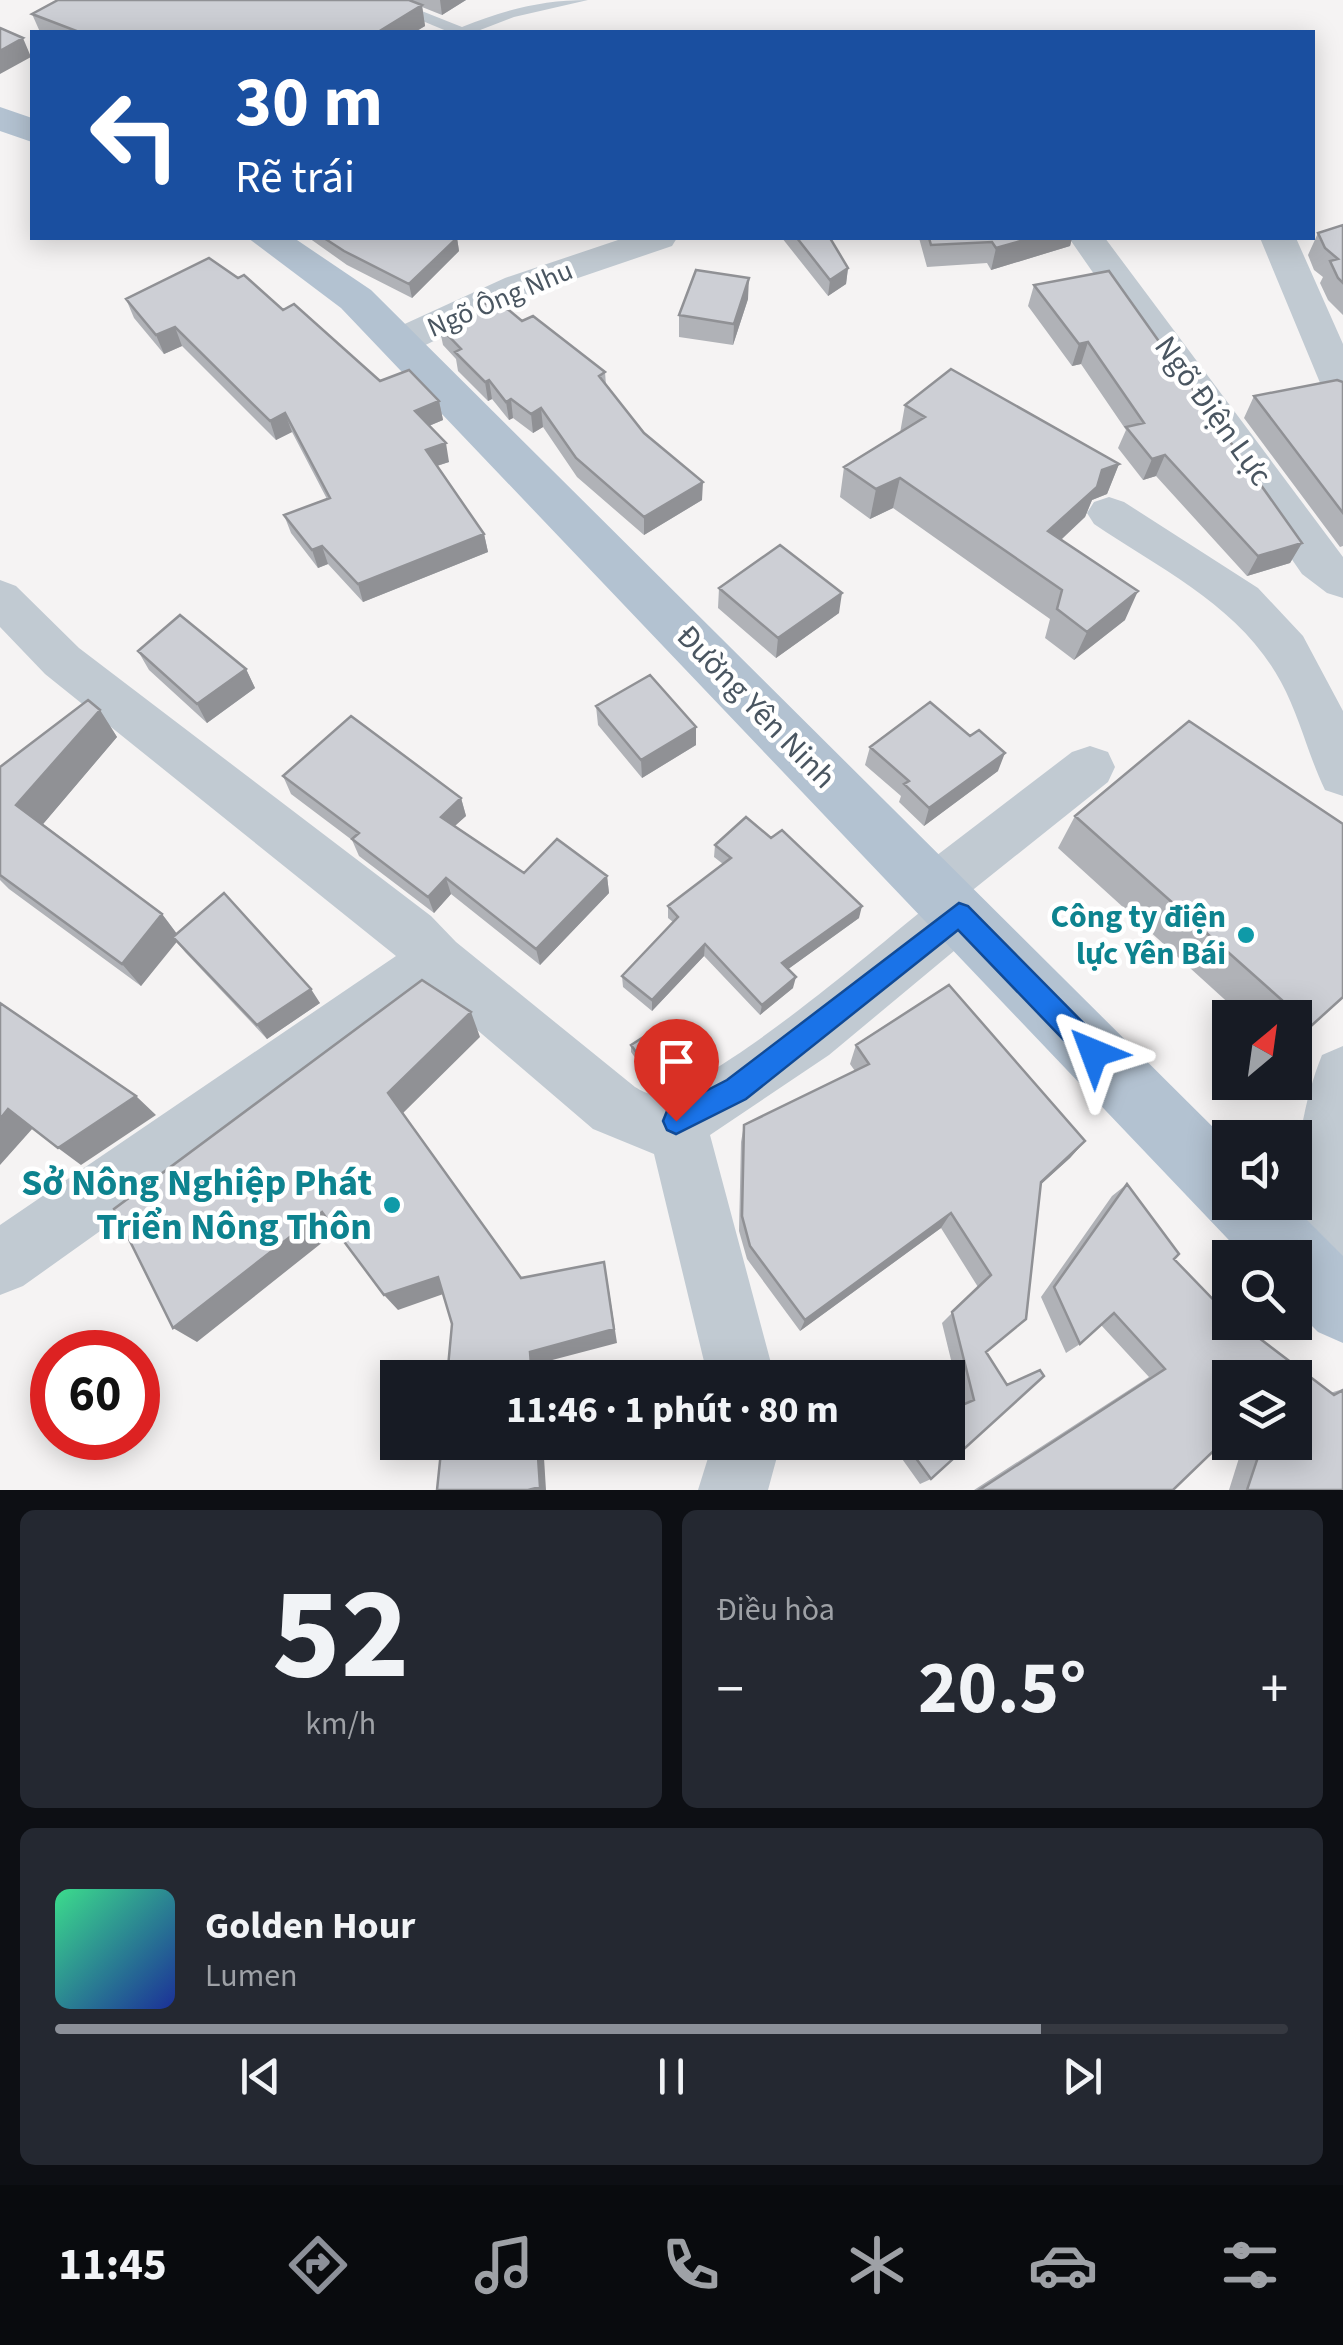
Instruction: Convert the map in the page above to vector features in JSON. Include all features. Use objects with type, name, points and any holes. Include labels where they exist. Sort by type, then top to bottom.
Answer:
[{"type":"main road","points":[[0,118],[30,130]]},
{"type":"main road","name":"Đường Yên Ninh","points":[[271,240],[356,299],[1212,1174]]},
{"type":"main road","points":[[1258,1220],[1277,1240]]},
{"type":"street","name":"Ngõ Ông Nhu","points":[[399,342],[518,286],[652,240]]},
{"type":"street","name":"Ngõ Điện Lực","points":[[1089,240],[1325,541],[1318,562],[1343,580]]},
{"type":"street","points":[[1279,240],[1343,390]]},
{"type":"street","points":[[1109,513],[1255,611],[1288,651],[1315,700],[1343,775]]},
{"type":"street","points":[[0,598],[62,661],[412,934],[436,960],[614,1108],[636,1121],[676,1121],[736,1090],[1090,767]]},
{"type":"street","points":[[0,1263],[436,960]]},
{"type":"street","points":[[1312,1262],[1343,1076]]},
{"type":"street","points":[[676,1121],[737,1360]]},
{"type":"street","points":[[733,1490],[741,1460]]},
{"type":"lane","points":[[380,0],[458,30]]},
{"type":"lane","points":[[468,30],[510,12],[580,0]]},
{"type":"building","points":[[58,0],[409,0],[422,5],[381,30],[74,30],[32,14]]},
{"type":"building","points":[[0,28],[23,38],[0,51]]},
{"type":"building","points":[[1343,225],[1343,283],[1330,261],[1338,259],[1325,248],[1318,233]]},
{"type":"building","points":[[327,240],[455,240],[409,284]]},
{"type":"building","points":[[799,240],[831,240],[848,268],[830,280]]},
{"type":"building","points":[[930,240],[1024,240],[996,248],[992,242],[931,245]]},
{"type":"building","points":[[209,258],[238,278],[244,275],[283,310],[294,304],[380,381],[409,370],[439,401],[415,411],[446,443],[426,450],[484,534],[358,584],[322,546],[312,550],[284,515],[330,498],[285,413],[270,421],[175,327],[156,335],[126,299]]},
{"type":"building","points":[[696,270],[749,278],[734,324],[679,315]]},
{"type":"building","points":[[1109,271],[1302,543],[1258,556],[1165,455],[1152,459],[1126,427],[1144,423],[1088,342],[1079,344],[1034,285]]},
{"type":"building","points":[[489,302],[499,302],[522,321],[533,316],[605,372],[599,376],[644,433],[703,482],[644,517],[576,458],[541,408],[531,414],[511,399],[506,402],[489,380],[485,382],[455,352],[461,349],[439,326]]},
{"type":"building","points":[[951,369],[1119,464],[1102,470],[1097,487],[1048,531],[1138,591],[1087,632],[1057,609],[1062,590],[900,478],[876,489],[844,467],[925,417],[905,405]]},
{"type":"building","points":[[1343,382],[1343,513],[1254,396]]},
{"type":"building","points":[[780,545],[842,593],[778,638],[719,588]]},
{"type":"building","points":[[180,615],[246,669],[197,704],[138,651]]},
{"type":"building","points":[[650,675],[696,727],[641,760],[596,706]]},
{"type":"building","points":[[88,700],[100,710],[16,805],[162,914],[122,964],[0,875],[0,767]]},
{"type":"building","points":[[930,702],[970,736],[979,730],[1005,753],[929,808],[904,784],[909,781],[870,747]]},
{"type":"building","points":[[351,716],[461,798],[441,817],[524,873],[557,839],[607,876],[536,949],[446,878],[428,897],[352,839],[359,833],[283,776]]},
{"type":"building","name":"Công ty điện lực Yên Bái","points":[[1189,721],[1343,824],[1343,997],[1312,1025],[1312,1000],[1282,1000],[1075,816]]},
{"type":"building","points":[[746,817],[771,838],[782,830],[862,906],[782,963],[796,977],[762,1005],[705,944],[652,1000],[622,976],[678,917],[668,906],[731,858],[715,845]]},
{"type":"building","points":[[224,893],[311,989],[257,1025],[173,937]]},
{"type":"building","points":[[422,980],[471,1012],[388,1093],[521,1278],[604,1262],[614,1329],[530,1352],[531,1360],[449,1360],[452,1324],[438,1277],[384,1295],[322,1212],[173,1328],[114,1209]]},
{"type":"building","points":[[949,985],[1085,1141],[1041,1182],[1026,1319],[986,1352],[1007,1385],[1040,1370],[1044,1376],[965,1448],[965,1404],[974,1400],[952,1312],[991,1275],[951,1213],[805,1320],[750,1246],[742,1216],[744,1125],[869,1064],[856,1045]]},
{"type":"building","points":[[0,1003],[136,1096],[58,1148],[8,1109],[0,1119]]},
{"type":"building","points":[[659,1027],[681,1055],[652,1074],[631,1045]]},
{"type":"building","points":[[1127,1184],[1179,1254],[1174,1259],[1212,1298],[1212,1340],[1262,1340],[1288,1360],[1212,1360],[1212,1452],[1173,1490],[979,1490],[1165,1369],[1114,1313],[1080,1344],[1054,1287]]},
{"type":"building","points":[[1312,1378],[1334,1395],[1343,1390],[1343,1490],[1247,1490],[1257,1460],[1312,1460]]},
{"type":"building","points":[[440,1460],[538,1460],[540,1487],[437,1490]]},
{"type":"building","points":[[917,1460],[952,1460],[931,1479]]},
{"type":"place","name":"Công ty điện lực Yên Bái","points":[[1246,935]]},
{"type":"place","name":"Sở Nông Nghiệp Phát Triển Nông Thôn","points":[[392,1205]]},
{"type":"route","points":[[676,1121],[736,1090],[959,914],[1094,1053]]}]
